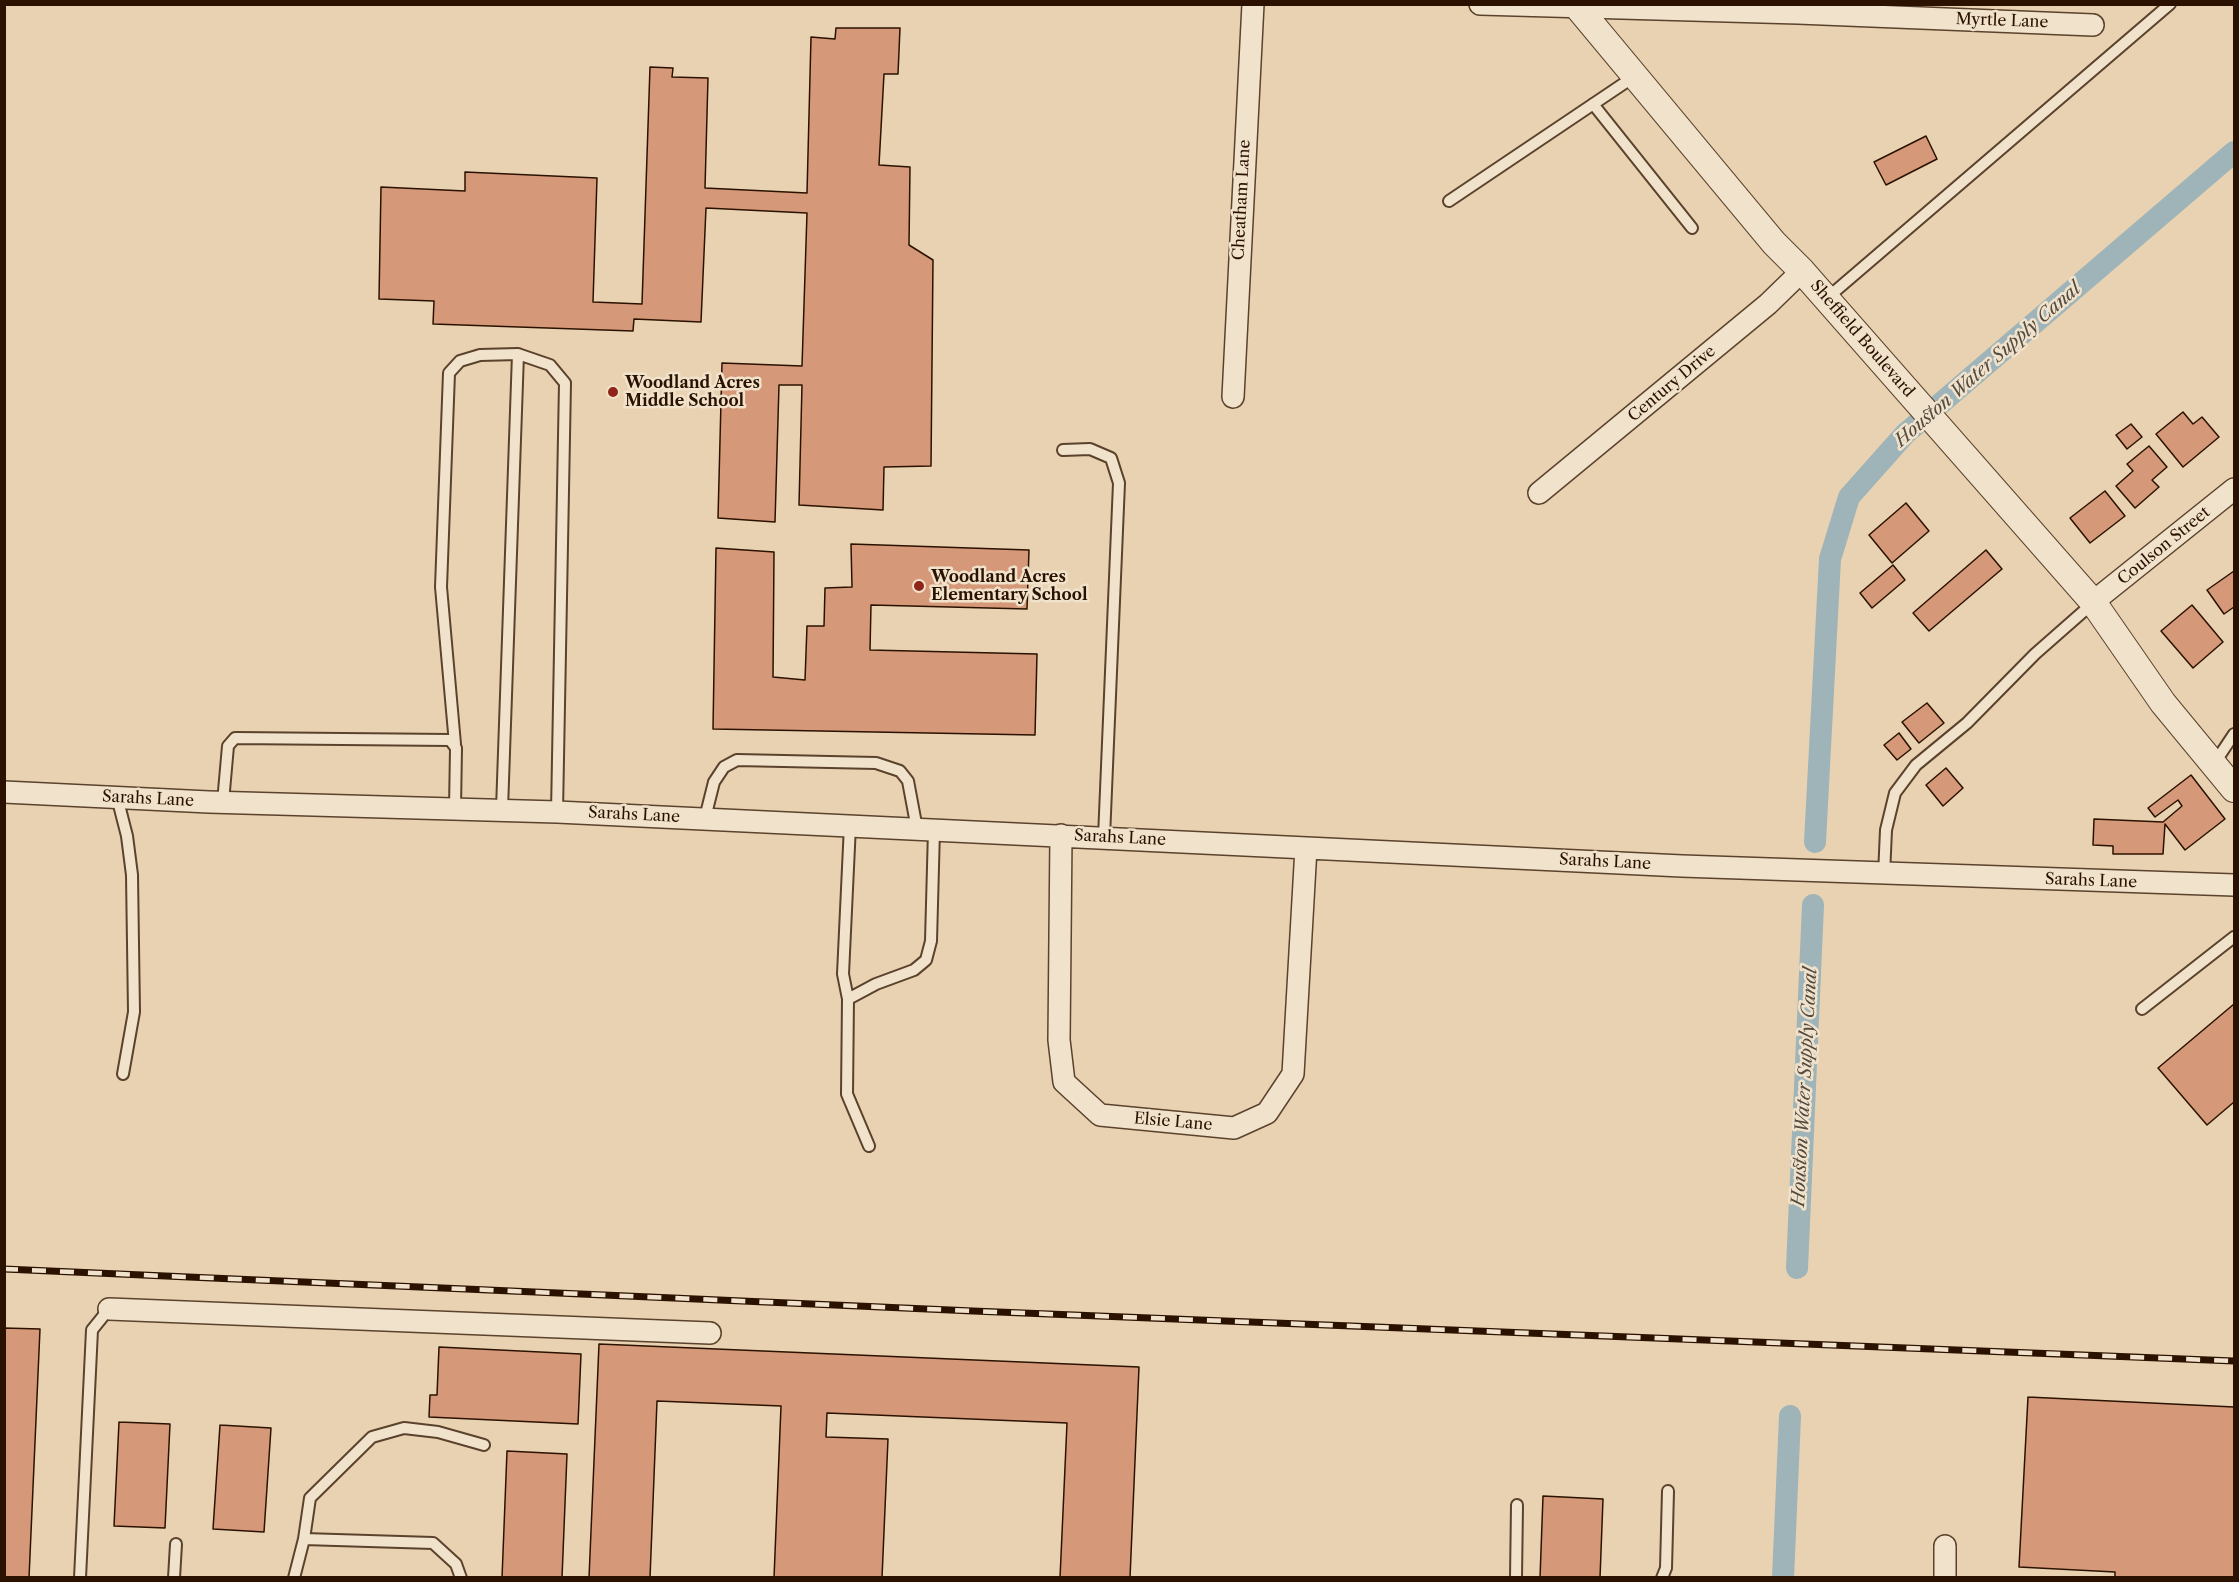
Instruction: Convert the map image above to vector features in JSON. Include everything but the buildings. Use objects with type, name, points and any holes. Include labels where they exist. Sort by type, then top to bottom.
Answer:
[{"type":"street","name":"Cheatham Lane","points":[[1233,396],[1253,4]]},
{"type":"street","name":"Myrtle Lane","points":[[1480,4],[1576,5],[2093,25]]},
{"type":"street","name":"Sheffield Boulevard","points":[[1576,5],[1774,243],[1802,271],[1904,386],[2093,603],[2163,704],[2235,789]]},
{"type":"street","name":"Century Drive","points":[[1539,493],[1742,326],[1802,271]]},
{"type":"street","name":"Coulson Street","points":[[2093,603],[2235,489]]},
{"type":"street","name":"Sarahs Lane","points":[[4,792],[223,802],[502,809],[1884,874],[2235,885]]},
{"type":"street","name":"Elsie Lane","points":[[1061,835],[1059,1040],[1064,1082],[1100,1115],[1234,1128],[1267,1113],[1293,1074],[1306,848]]},
{"type":"street","points":[[109,1309],[710,1333]]},
{"type":"street","points":[[1945,1546],[1945,1578]]},
{"type":"lane","points":[[1826,299],[2170,4]]},
{"type":"lane","points":[[1449,201],[1635,76]]},
{"type":"lane","points":[[1593,104],[1692,228]]},
{"type":"lane","points":[[502,809],[518,354]]},
{"type":"lane","points":[[455,808],[455,744],[441,587],[449,373],[460,361],[480,355],[518,354],[550,365],[565,383],[557,812]]},
{"type":"lane","points":[[1063,450],[1090,449],[1111,458],[1119,483],[1104,837]]},
{"type":"lane","points":[[1884,874],[1886,830],[1895,793],[1916,765],[1967,723],[2036,654],[2093,603]]},
{"type":"lane","points":[[2214,764],[2235,734]]},
{"type":"lane","points":[[223,802],[228,746],[235,738],[450,740],[455,744]]},
{"type":"lane","points":[[705,819],[714,782],[724,767],[736,760],[876,763],[900,771],[908,781],[925,829],[931,941],[926,960],[914,970],[876,984],[848,999]]},
{"type":"lane","points":[[117,797],[127,836],[132,876],[134,1012],[123,1074]]},
{"type":"lane","points":[[850,825],[843,974],[848,999],[847,1094],[869,1146]]},
{"type":"lane","points":[[2142,1009],[2235,937]]},
{"type":"lane","points":[[80,1578],[92,1330],[109,1309]]},
{"type":"lane","points":[[294,1578],[304,1539],[310,1498],[372,1437],[404,1428],[438,1432],[484,1445]]},
{"type":"lane","points":[[1662,1578],[1666,1568],[1668,1491]]},
{"type":"lane","points":[[1516,1578],[1517,1505]]},
{"type":"lane","points":[[304,1539],[433,1543],[456,1564],[461,1578]]},
{"type":"lane","points":[[174,1578],[176,1544]]},
{"type":"waterway","name":"Houston Water Supply Canal","points":[[1815,842],[1830,559],[1849,497],[1905,434],[2234,152]]},
{"type":"waterway","name":"Houston Water Supply Canal","points":[[1797,1268],[1813,905]]},
{"type":"waterway","name":"Houston Water Supply Canal","points":[[1783,1578],[1790,1416]]},
{"type":"railway","points":[[4,1269],[973,1311],[2234,1361]]},
{"type":"place","name":"Woodland Acres Middle School","points":[[613,392]]},
{"type":"place","name":"Woodland Acres Elementary School","points":[[919,586]]}]
